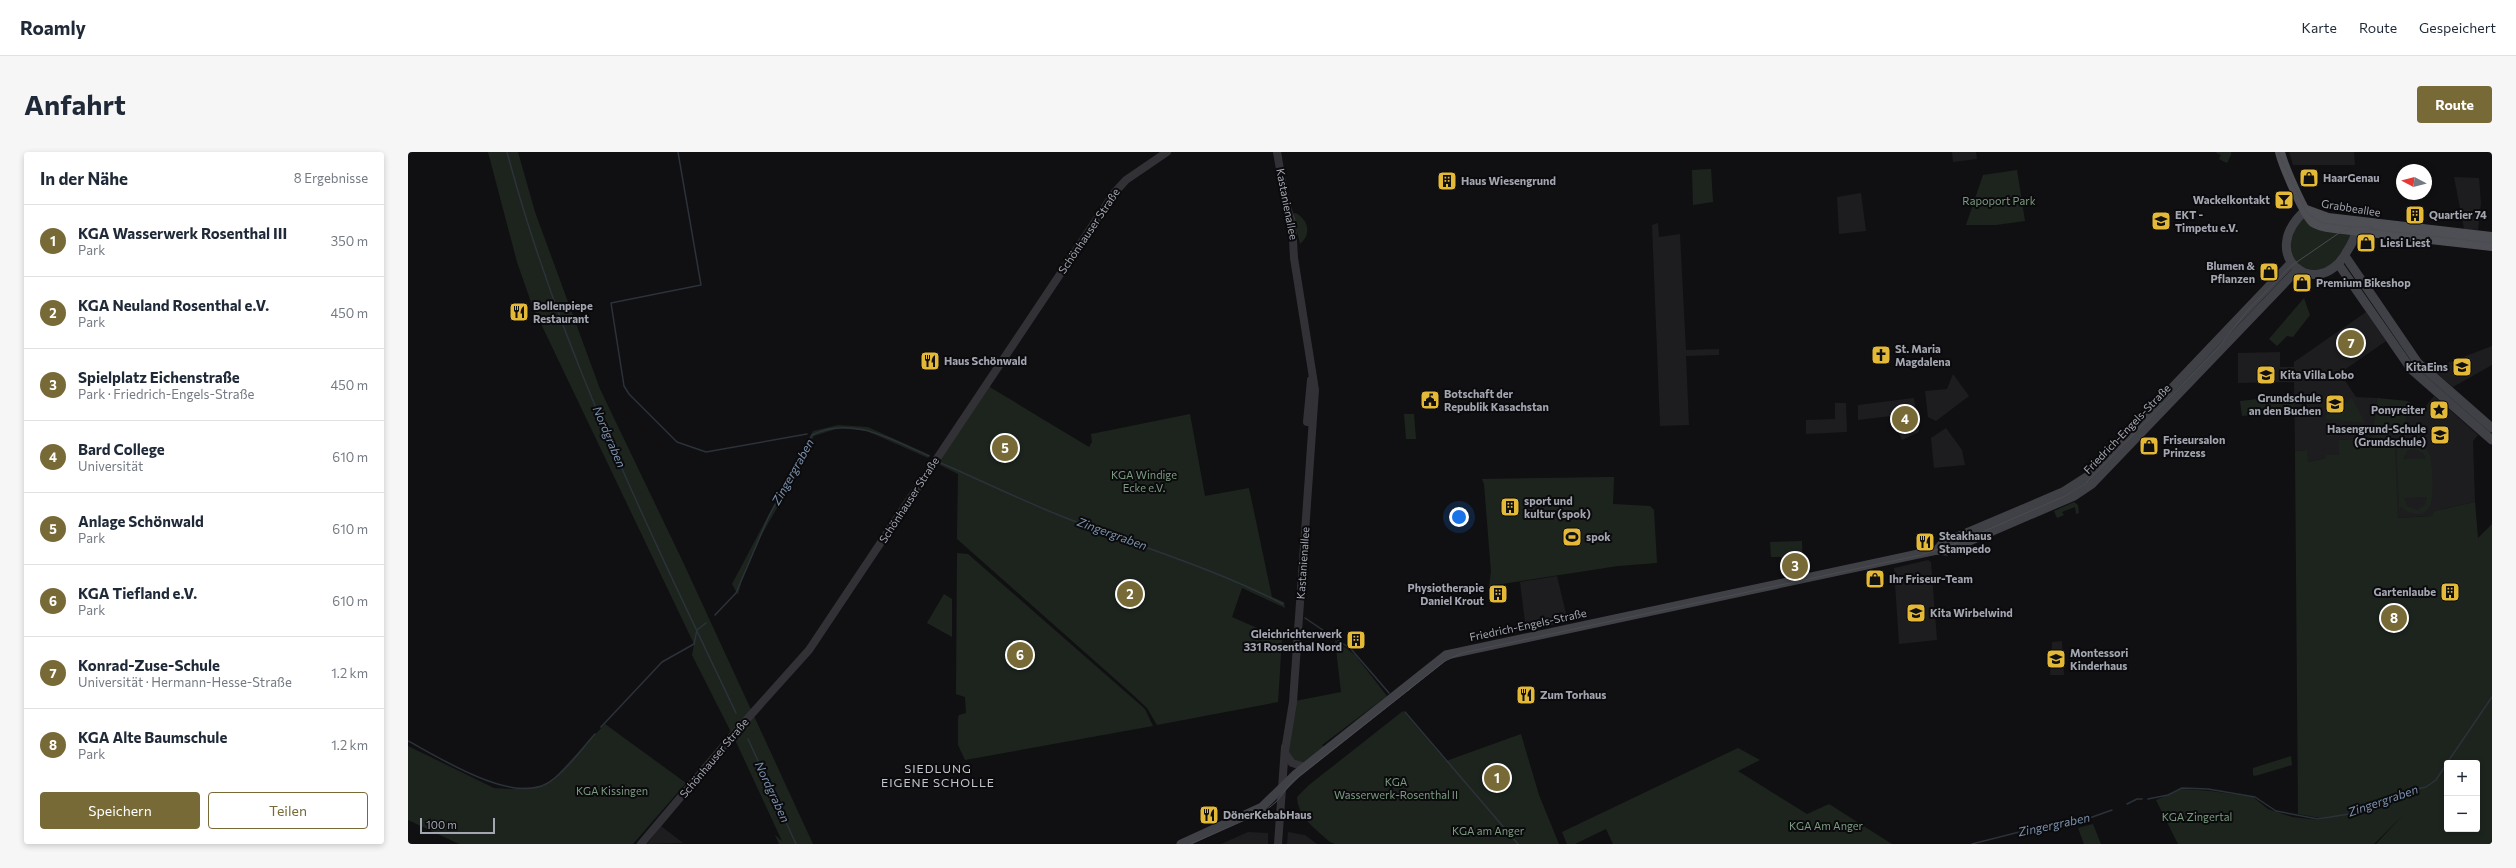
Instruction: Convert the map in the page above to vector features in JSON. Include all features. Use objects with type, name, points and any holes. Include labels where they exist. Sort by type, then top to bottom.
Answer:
[{"type":"main road","name":"Grabbeallee","points":[[2280,152],[2306,210],[2312,220],[2317,224],[2492,237]]},
{"type":"main road","points":[[2306,210],[2291,226],[2286,237],[2286,246],[2294,266],[2309,274],[2327,273],[2339,265],[2355,237],[2357,226]]},
{"type":"main road","name":"Grabbeallee","points":[[2357,226],[2492,246]]},
{"type":"main road","points":[[2345,256],[2418,363],[2492,428]]},
{"type":"main road","points":[[2339,265],[2411,369],[2492,440]]},
{"type":"main road","name":"Friedrich-Engels-Straße","points":[[1181,844],[1259,809],[1305,767],[1446,655],[1937,550],[1943,543],[2063,492],[2088,476],[2294,266]]},
{"type":"street","name":"Schönhauser Straße","points":[[640,844],[809,650],[1115,192],[1126,180],[1167,152]]},
{"type":"street","name":"Kastanienallee","points":[[1277,152],[1286,204],[1292,222],[1294,258],[1315,390],[1293,702],[1285,752],[1278,844]]},
{"type":"street","points":[[1285,752],[1293,764],[1305,767]]},
{"type":"shaded area","points":[[1952,152],[1976,152],[1977,159],[1953,162]]},
{"type":"shaded area","points":[[2289,152],[2354,152],[2355,165],[2293,165]]},
{"type":"shaded area","points":[[2454,177],[2479,178],[2481,203],[2478,230],[2464,229]]},
{"type":"shaded area","points":[[1861,193],[1866,231],[1839,234],[1837,197]]},
{"type":"shaded area","points":[[1658,223],[1659,237],[1680,234],[1686,350],[1719,349],[1719,355],[1686,356],[1689,425],[1660,426],[1652,225]]},
{"type":"shaded area","name":"Grundschule an den Buchen","points":[[2366,312],[2386,341],[2340,373],[2356,397],[2377,398],[2372,438],[2339,440],[2339,455],[2326,455],[2326,458],[2307,462],[2307,450],[2295,451],[2294,382],[2238,383],[2238,353],[2280,352],[2280,367],[2294,367],[2294,362]]},
{"type":"shaded area","name":"KitaEins","points":[[2492,346],[2492,365],[2453,387],[2432,369]]},
{"type":"shaded area","points":[[1953,374],[1969,396],[1936,421],[1928,417],[1925,391],[1947,389]]},
{"type":"shaded area","points":[[2434,396],[2478,435],[2473,441],[2475,502],[2434,511],[2433,516],[2398,518],[2390,443],[2390,427],[2405,429],[2408,401],[2421,412]]},
{"type":"shaded area","points":[[1914,398],[1919,432],[1902,440],[1891,416],[1858,420],[1858,405]]},
{"type":"shaded area","points":[[1835,403],[1846,403],[1847,432],[1806,434],[1806,420],[1835,419]]},
{"type":"shaded area","points":[[1946,428],[1962,450],[1965,465],[1934,468],[1931,438]]},
{"type":"shaded area","name":"Kita Wirbelwind","points":[[1928,560],[1931,562],[1937,640],[1899,644],[1894,568]]},
{"type":"shaded area","points":[[1557,576],[1568,622],[1526,630],[1520,582]]},
{"type":"shaded area","name":"Montessori Kinderhaus","points":[[2062,641],[2064,675],[2050,675],[2052,642]]},
{"type":"shaded area","points":[[661,826],[683,843],[647,844]]},
{"type":"shaded area","points":[[1248,832],[1268,833],[1268,844],[1221,844]]},
{"type":"shaded area","points":[[1288,832],[1305,835],[1317,844],[1287,844]]},
{"type":"green space","points":[[488,152],[518,152],[535,212],[600,389],[683,562],[813,844],[779,844],[775,835],[782,841],[737,744],[692,655],[694,644],[532,305],[517,262]]},
{"type":"green space","points":[[2215,152],[2231,152],[2227,163],[2219,159],[2221,155]]},
{"type":"green space","points":[[1711,169],[1713,202],[1693,205],[1692,170]]},
{"type":"green space","name":"Rapoport Park","points":[[2017,170],[2025,221],[1996,225],[1966,225],[1983,175]]},
{"type":"green space","points":[[1296,213],[1303,219],[1307,227],[1306,236],[1300,244],[1293,214]]},
{"type":"green space","points":[[2303,217],[2352,234],[2348,244],[2327,270],[2313,270],[2300,265],[2289,249],[2297,221]]},
{"type":"green space","points":[[2304,298],[2310,315],[2293,337],[2287,336],[2277,346],[2269,339]]},
{"type":"green space","name":"KGA Windige Ecke e.V.","points":[[988,386],[1089,447],[1092,442],[1091,434],[1190,414],[1205,496],[1249,488],[1272,597],[1284,602],[1285,608],[1242,588],[1232,617],[1282,639],[1278,702],[1157,725],[1147,708],[1132,694],[957,539],[958,474],[936,463]]},
{"type":"green space","points":[[2294,395],[2295,410],[2242,416],[2240,401]]},
{"type":"green space","points":[[2352,398],[2365,423],[2326,419],[2326,416]]},
{"type":"green space","name":"KGA Zingertal","points":[[2377,398],[2408,401],[2405,429],[2390,428],[2390,443],[2395,445],[2398,518],[2432,516],[2434,511],[2475,502],[2478,538],[2492,524],[2492,844],[2376,844],[2403,815],[2374,844],[2178,844],[2156,800],[2182,789],[2211,791],[2253,797],[2268,809],[2292,817],[2319,820],[2335,816],[2320,818],[2298,814],[2295,451],[2307,450],[2308,462],[2326,458],[2326,455],[2339,455],[2339,440],[2372,438]]},
{"type":"green space","points":[[1404,414],[1414,414],[1416,439],[1406,439]]},
{"type":"green space","points":[[838,425],[868,427],[930,455],[928,458],[867,431],[839,428],[814,436],[784,497],[766,526],[755,548],[745,571],[738,595],[732,584],[813,431]]},
{"type":"green space","points":[[2344,425],[2346,434],[2327,437],[2326,428]]},
{"type":"green space","points":[[2396,438],[2402,438],[2402,449],[2417,444],[2424,447],[2429,453],[2432,471],[2432,488],[2431,502],[2428,510],[2421,514],[2417,514],[2408,512],[2401,507],[2399,509]],"holes":[[[2415,449],[2423,453],[2426,458],[2403,459],[2407,451]],[[2427,497],[2425,505],[2417,510],[2407,506],[2404,498]]]},
{"type":"green space","name":"spok","points":[[1614,477],[1613,504],[1650,506],[1654,510],[1657,563],[1618,566],[1489,586],[1491,572],[1484,484],[1482,479]]},
{"type":"green space","points":[[2074,502],[2078,505],[2079,513],[2076,514],[2075,507],[2062,512],[2064,515],[2057,518],[2054,511]]},
{"type":"green space","points":[[1802,541],[1803,572],[1785,576],[1781,557],[1771,557],[1770,542]]},
{"type":"green space","points":[[957,553],[968,554],[1145,709],[1153,726],[965,760],[958,745],[958,718],[959,715],[966,713],[965,697],[956,694]]},
{"type":"green space","points":[[944,594],[952,599],[952,637],[927,623]]},
{"type":"green space","points":[[1335,640],[1355,655],[1387,696],[1322,745],[1325,748],[1308,763],[1297,765],[1288,754],[1295,701],[1341,692]]},
{"type":"green space","name":"KGA Wasserwerk-Rosenthal II","points":[[1403,711],[1446,761],[1521,734],[1539,795],[1559,844],[1335,844],[1330,842],[1304,817],[1298,804],[1297,797],[1309,785]]},
{"type":"green space","name":"KGA Kissingen","points":[[605,724],[686,783],[633,844],[459,844],[408,820],[408,746],[494,788],[511,789],[543,786],[555,777]]},
{"type":"green space","name":"KGA Am Anger","points":[[1738,748],[1760,760],[1738,771],[1807,814],[1829,804],[1892,844],[1613,844],[1606,829],[1575,844],[1567,844],[1562,832]]},
{"type":"green space","points":[[2291,756],[2292,765],[2255,776],[2253,775],[2253,768]]},
{"type":"green space","points":[[2093,824],[2101,844],[2084,844],[2078,828]]},
{"type":"waterway","name":"Nordgraben","points":[[507,152],[528,225],[552,297],[579,367],[639,507],[736,713]]},
{"type":"waterway","points":[[678,152],[701,285],[611,303],[624,386],[629,394],[677,442],[706,452],[807,434]]},
{"type":"waterway","name":"Zingergraben","points":[[715,615],[736,593],[768,518],[812,435],[827,430],[842,428],[857,429],[886,437],[929,456]]},
{"type":"waterway","name":"Zingergraben","points":[[941,463],[1018,498],[1093,528],[1203,568],[1283,604]]},
{"type":"waterway","name":"Zingergraben","points":[[1305,618],[1351,649],[1389,693]]},
{"type":"waterway","name":"Zingergraben","points":[[601,727],[662,662],[694,644],[697,630],[706,623]]},
{"type":"waterway","name":"Zingergraben","points":[[2449,760],[2492,697]]},
{"type":"waterway","name":"Zingergraben","points":[[1405,712],[1518,844]]},
{"type":"waterway","points":[[408,741],[476,776],[514,788],[531,788],[546,784],[552,780],[572,761],[595,734]]},
{"type":"waterway","name":"Nordgraben","points":[[748,739],[796,844]]},
{"type":"waterway","name":"Zingergraben","points":[[2148,799],[2168,795],[2182,788],[2208,789],[2255,797],[2276,811],[2318,819],[2355,813],[2404,792],[2426,787],[2436,780],[2444,768]]},
{"type":"waterway","name":"Zingergraben","points":[[2127,804],[2137,799],[2142,799]]},
{"type":"waterway","name":"Zingergraben","points":[[1972,844],[2074,818],[2084,820],[2112,810]]},
{"type":"tram line","points":[[2278,152],[2307,213],[2322,223],[2352,227]]},
{"type":"tram line","points":[[1407,691],[1445,661],[1462,653],[1921,555],[1957,543],[2065,496],[2086,483],[2218,348],[2248,310],[2291,266],[2339,233],[2355,227],[2373,227]]},
{"type":"tram line","points":[[2368,229],[2492,243]]},
{"type":"tram line","points":[[1191,844],[1265,811],[1276,802],[1293,781],[1411,688]]},
{"type":"place","name":"HaarGenau","points":[[2309,178]]},
{"type":"place","name":"Haus Wiesengrund","points":[[1447,181]]},
{"type":"place","name":"Wackelkontakt","points":[[2284,200]]},
{"type":"place","name":"Quartier 74","points":[[2415,215]]},
{"type":"place","name":"EKT - Timpetu e.V.","points":[[2161,221]]},
{"type":"place","name":"Liesi Liest","points":[[2366,243]]},
{"type":"place","name":"Blumen & Pflanzen","points":[[2269,272]]},
{"type":"place","name":"Premium Bikeshop","points":[[2302,283]]},
{"type":"place","name":"Bollenpiepe Restaurant","points":[[519,312]]},
{"type":"place","name":"Konrad-Zuse-Schule","points":[[2351,343]]},
{"type":"place","name":"St. Maria Magdalena","points":[[1881,355]]},
{"type":"place","name":"Haus Schönwald","points":[[930,361]]},
{"type":"place","name":"KitaEins","points":[[2462,367]]},
{"type":"place","name":"Kita Villa Lobo","points":[[2266,375]]},
{"type":"place","name":"Botschaft der Republik Kasachstan","points":[[1430,400]]},
{"type":"place","name":"Grundschule an den Buchen","points":[[2335,404]]},
{"type":"place","name":"Ponyreiter","points":[[2439,410]]},
{"type":"place","name":"Bard College","points":[[1905,419]]},
{"type":"place","name":"Hasengrund-Schule (Grundschule)","points":[[2440,435]]},
{"type":"place","name":"Friseursalon Prinzess","points":[[2149,446]]},
{"type":"place","name":"Anlage Schönwald","points":[[1005,448]]},
{"type":"place","name":"sport und kultur (spok)","points":[[1510,507]]},
{"type":"place","name":"spok","points":[[1572,537]]},
{"type":"place","name":"Steakhaus Stampedo","points":[[1925,542]]},
{"type":"place","name":"Spielplatz Eichenstraße","points":[[1795,566]]},
{"type":"place","name":"Ihr Friseur-Team","points":[[1875,579]]},
{"type":"place","name":"Gartenlaube","points":[[2450,592]]},
{"type":"place","name":"KGA Neuland Rosenthal e.V.","points":[[1130,594]]},
{"type":"place","name":"Physiotherapie Daniel Krout","points":[[1498,594]]},
{"type":"place","name":"Kita Wirbelwind","points":[[1916,613]]},
{"type":"place","name":"KGA Alte Baumschule","points":[[2394,618]]},
{"type":"place","name":"Gleichrichterwerk 331 Rosenthal Nord","points":[[1356,640]]},
{"type":"place","name":"KGA Tiefland e.V.","points":[[1020,655]]},
{"type":"place","name":"Montessori Kinderhaus","points":[[2056,659]]},
{"type":"place","name":"Zum Torhaus","points":[[1526,695]]},
{"type":"place","name":"KGA Wasserwerk Rosenthal III","points":[[1497,778]]},
{"type":"place","name":"DönerKebabHaus","points":[[1209,815]]},
{"type":"district","name":"SIEDLUNG EIGENE SCHOLLE","points":[[938,776]]},
{"type":"park label","name":"KGA am Anger","points":[[1488,831]]}]
